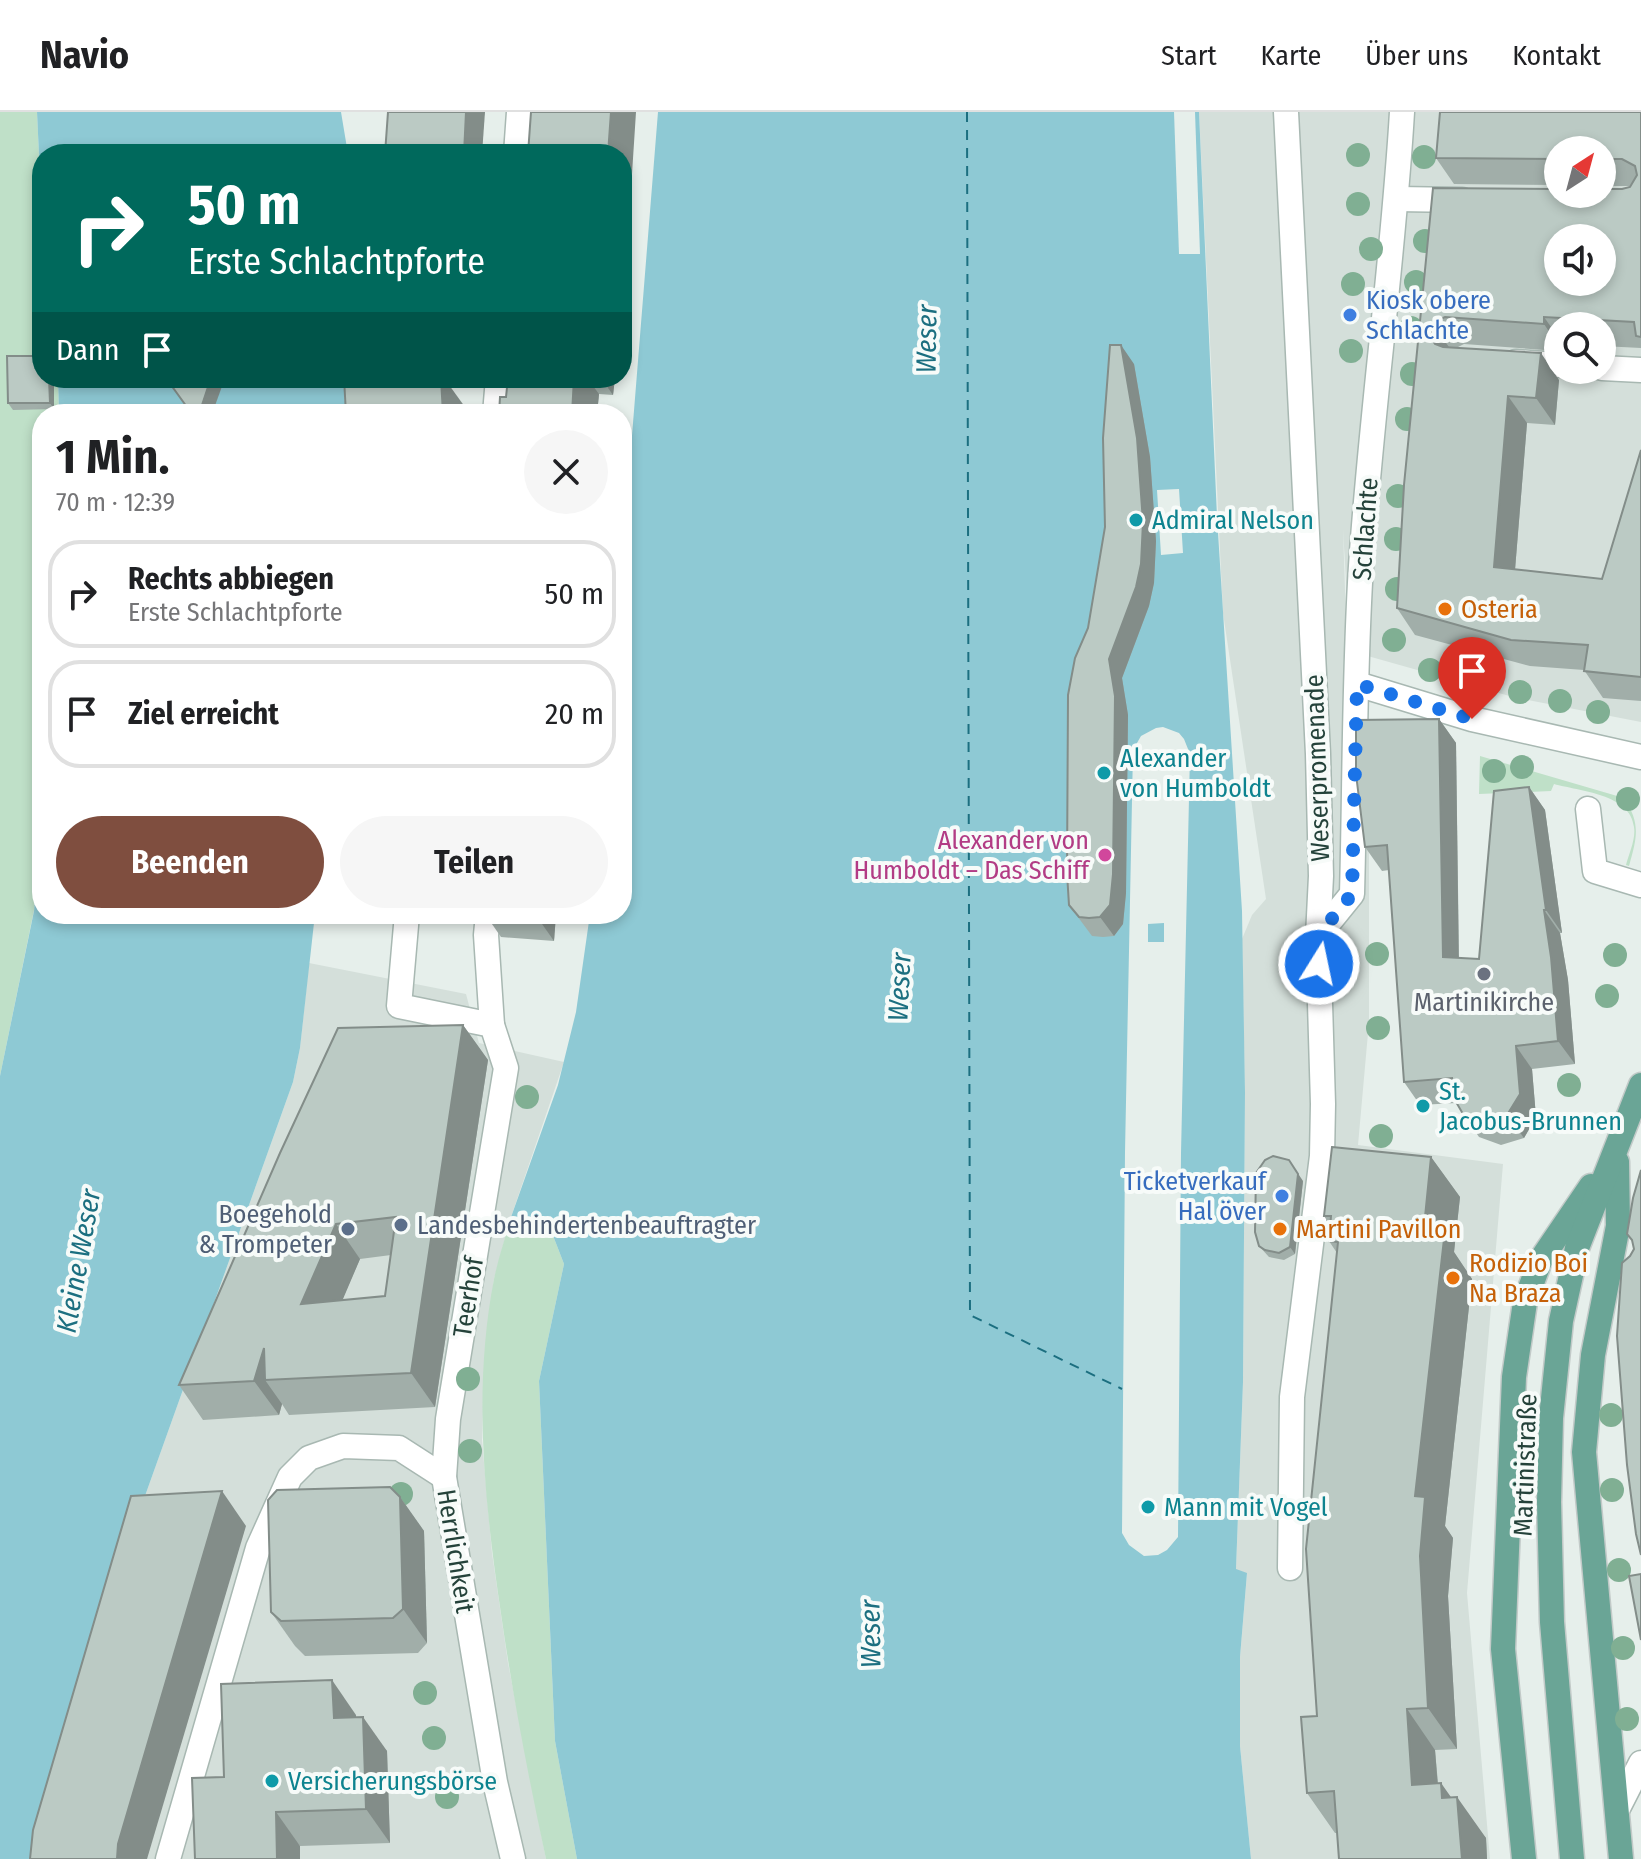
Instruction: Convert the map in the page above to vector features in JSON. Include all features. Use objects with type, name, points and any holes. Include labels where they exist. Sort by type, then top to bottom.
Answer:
[{"type":"main road","name":"Martinistraße","points":[[1572,1859],[1552,1622],[1549,1502],[1551,1418],[1561,1321],[1577,1248],[1641,1085]]},
{"type":"main road","points":[[1617,1148],[1618,1276],[1593,1355],[1584,1452],[1621,1859]]},
{"type":"main road","points":[[1524,1859],[1503,1649],[1514,1377],[1525,1302],[1540,1261],[1617,1148]]},
{"type":"street","points":[[517,144],[519,112]]},
{"type":"street","name":"Weserpromenade","points":[[1286,112],[1318,754],[1322,1156],[1292,1397],[1290,1568]]},
{"type":"street","name":"Schlachte","points":[[1318,936],[1352,894],[1364,536],[1397,199],[1402,112]]},
{"type":"street","points":[[1397,199],[1489,200]]},
{"type":"street","points":[[1495,361],[1544,364]]},
{"type":"street","points":[[1616,369],[1641,370]]},
{"type":"street","points":[[1357,684],[1472,719],[1641,757]]},
{"type":"street","points":[[1588,809],[1595,871],[1641,885]]},
{"type":"street","points":[[406,924],[399,1006],[492,1025]]},
{"type":"street","name":"Teerhof","points":[[444,1477],[448,1419],[506,1068],[492,1025],[487,924]]},
{"type":"street","name":"Herrlichkeit","points":[[168,1859],[258,1548],[290,1477],[309,1458],[343,1446],[399,1448],[444,1477],[495,1782],[513,1859]]},
{"type":"street","points":[[1618,1808],[1641,1763]]},
{"type":"shaded area","points":[[1199,112],[1641,112],[1641,722],[1513,697],[1350,651],[1343,529],[1347,650],[1342,723],[1372,725],[1369,739],[1369,1022],[1358,1145],[1503,1164],[1467,1593],[1490,1859],[1251,1859],[1240,1746],[1240,1657],[1247,1574],[1236,1570],[1243,1382],[1245,1092],[1242,939],[1252,915],[1266,899],[1223,613]]},
{"type":"shaded area","points":[[309,963],[466,994],[479,1043],[564,1062],[510,1220],[494,1279],[485,1356],[482,1440],[492,1553],[508,1663],[546,1859],[38,1859],[101,1619],[293,1082],[300,1048]]},
{"type":"green space","points":[[0,112],[37,112],[38,144],[32,144],[32,388],[58,388],[59,404],[32,404],[32,920],[0,1076]]},
{"type":"green space","points":[[1480,756],[1624,798],[1636,831],[1629,866],[1626,865],[1634,827],[1624,807],[1590,792],[1554,784],[1551,791],[1479,794]]},
{"type":"green space","points":[[510,1220],[552,1233],[564,1264],[539,1381],[555,1741],[577,1859],[546,1859],[510,1670],[489,1525],[483,1443],[484,1361],[494,1279]]},
{"type":"water","points":[[37,112],[341,112],[346,144],[38,144]]},
{"type":"water","name":"Weser","points":[[658,112],[1199,112],[1217,517],[1242,911],[1245,1092],[1243,1382],[1236,1569],[1247,1573],[1240,1657],[1240,1746],[1251,1859],[577,1859],[555,1741],[539,1381],[564,1264],[552,1233],[510,1220],[558,1085],[576,1012],[589,924],[632,924],[632,436]]},
{"type":"water","points":[[58,388],[193,388],[193,404],[59,404]]},
{"type":"water","points":[[211,388],[344,388],[345,404],[211,404]]},
{"type":"water","name":"Kleine Weser","points":[[32,921],[32,924],[314,924],[300,1048],[293,1082],[101,1619],[38,1859],[0,1859],[0,1076]]},
{"type":"pier","points":[[1174,112],[1195,112],[1200,254],[1179,254]]},
{"type":"pier","points":[[1179,489],[1183,553],[1161,555],[1157,490]]},
{"type":"pier","points":[[1163,727],[1179,733],[1190,754],[1181,1153],[1178,1537],[1167,1550],[1158,1555],[1144,1556],[1129,1545],[1122,1533],[1125,1152],[1133,750],[1141,736]],"holes":[[[1164,923],[1164,942],[1148,942],[1148,924]]]},
{"type":"building","points":[[388,112],[466,112],[464,144],[386,144]]},
{"type":"building","points":[[531,112],[611,112],[609,144],[529,144]]},
{"type":"building","points":[[1440,112],[1641,112],[1641,337],[1636,336],[1634,322],[1616,321],[1616,312],[1544,312],[1544,324],[1445,317],[1432,323],[1431,338],[1443,347],[1541,353],[1536,398],[1508,396],[1494,567],[1602,579],[1641,450],[1641,677],[1584,671],[1588,645],[1511,640],[1397,608],[1404,485],[1433,188],[1544,189],[1544,208],[1616,208],[1616,189],[1630,187],[1637,175],[1635,166],[1616,159],[1616,136],[1544,136],[1544,159],[1436,158]]},
{"type":"building","points":[[1110,345],[1121,345],[1137,438],[1143,522],[1141,564],[1136,587],[1109,659],[1115,696],[1110,905],[1100,917],[1089,918],[1079,917],[1069,905],[1068,695],[1075,658],[1088,628],[1105,527],[1103,438]]},
{"type":"building","points":[[7,356],[32,356],[32,388],[49,388],[50,403],[8,403]]},
{"type":"building","points":[[173,388],[208,388],[202,404],[185,404]]},
{"type":"building","points":[[345,388],[442,388],[442,404],[345,404]]},
{"type":"building","points":[[507,388],[573,388],[573,404],[500,404],[500,397],[506,397]]},
{"type":"building","name":"Martinikirche","points":[[1439,719],[1443,957],[1479,959],[1494,791],[1529,787],[1546,910],[1558,1041],[1516,1046],[1520,1094],[1507,1115],[1485,1122],[1463,1114],[1452,1095],[1452,1078],[1404,1082],[1387,845],[1365,847],[1356,774],[1356,720]]},
{"type":"building","points":[[463,1025],[411,1373],[265,1380],[264,1348],[254,1381],[179,1385],[280,1153],[338,1028]],"holes":[[[396,1217],[385,1296],[301,1304],[336,1224]]]},
{"type":"building","points":[[1332,1147],[1431,1157],[1424,1227],[1433,1228],[1432,1237],[1444,1239],[1415,1496],[1425,1497],[1420,1556],[1428,1708],[1407,1709],[1412,1785],[1441,1783],[1442,1798],[1457,1797],[1462,1859],[1339,1859],[1334,1791],[1307,1793],[1301,1717],[1317,1716],[1306,1549],[1338,1242],[1329,1241],[1331,1216],[1324,1216]]},
{"type":"building","points":[[1273,1156],[1289,1160],[1298,1174],[1290,1247],[1279,1253],[1259,1246],[1255,1232],[1256,1173],[1265,1160]]},
{"type":"building","points":[[1641,1170],[1641,1555],[1627,1465],[1617,1336],[1622,1263],[1634,1249],[1627,1234]]},
{"type":"building","points":[[390,1487],[400,1497],[403,1609],[393,1618],[281,1621],[271,1612],[268,1500],[277,1490]]},
{"type":"building","points":[[222,1491],[118,1844],[117,1859],[30,1859],[33,1830],[131,1496]]},
{"type":"building","points":[[1641,1574],[1641,1640],[1629,1576]]},
{"type":"building","points":[[332,1680],[334,1718],[363,1717],[366,1809],[276,1812],[277,1859],[195,1859],[192,1778],[224,1777],[221,1684]]},
{"type":"ferry route","points":[[967,112],[970,1315],[1122,1389]]},
{"type":"place","name":"Kiosk obere Schlachte","points":[[1350,315]]},
{"type":"place","name":"Admiral Nelson","points":[[1136,520]]},
{"type":"place","name":"Osteria","points":[[1445,609]]},
{"type":"place","name":"Alexander von Humboldt","points":[[1104,773]]},
{"type":"place","name":"Alexander von Humboldt – Das Schiff","points":[[1105,855]]},
{"type":"place","name":"Martinikirche","points":[[1484,974]]},
{"type":"place","name":"St. Jacobus-Brunnen","points":[[1423,1106]]},
{"type":"place","name":"Ticketverkauf Hal över","points":[[1282,1196]]},
{"type":"place","name":"Landesbehindertenbeauftragter","points":[[401,1225]]},
{"type":"place","name":"Boegehold & Trompeter","points":[[348,1229]]},
{"type":"place","name":"Martini Pavillon","points":[[1280,1229]]},
{"type":"place","name":"Rodizio Boi Na Braza","points":[[1453,1278]]},
{"type":"place","name":"Mann mit Vogel","points":[[1148,1507]]},
{"type":"place","name":"Versicherungsbörse","points":[[272,1781]]},
{"type":"route","points":[[1319,964],[1318,936],[1352,894],[1357,684],[1472,719]]}]
